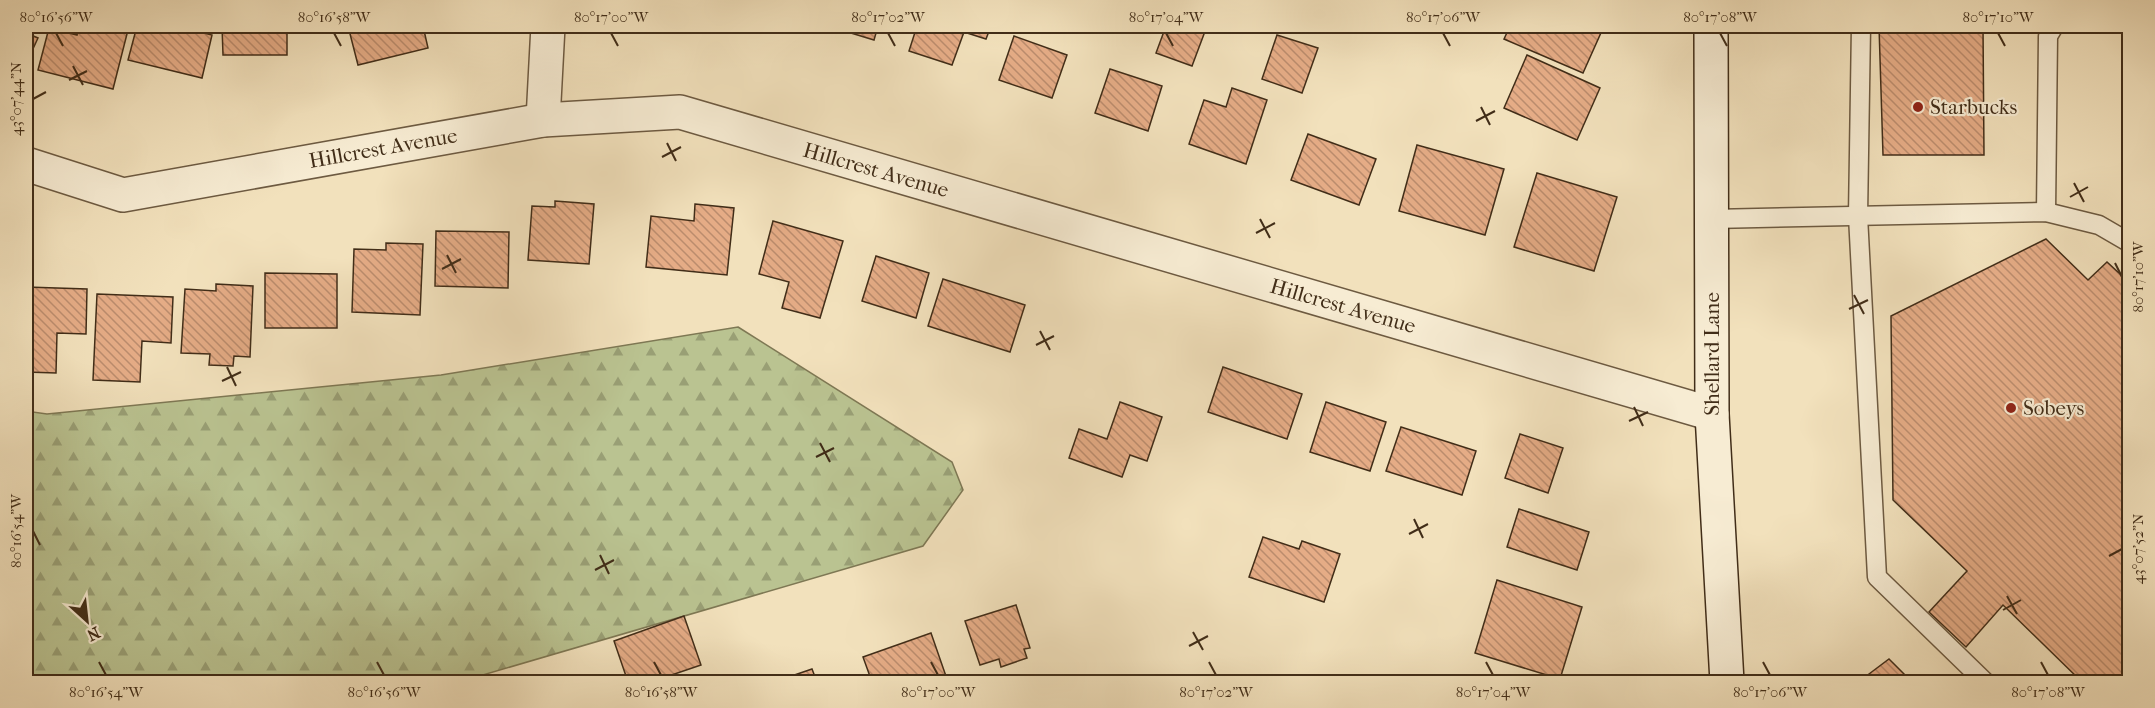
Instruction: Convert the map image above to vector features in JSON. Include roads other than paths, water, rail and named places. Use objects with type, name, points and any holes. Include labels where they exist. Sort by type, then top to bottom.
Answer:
[{"type":"street","points":[[543,120],[548,26]]},
{"type":"street","name":"Shellard Lane","points":[[1710,26],[1712,414],[1727,682]]},
{"type":"street","name":"Hillcrest Avenue","points":[[26,164],[123,195],[543,120],[680,112],[1712,414]]},
{"type":"lane","points":[[1861,26],[1858,216],[1877,577],[1985,682]]},
{"type":"lane","points":[[2046,212],[2048,36],[2054,26]]},
{"type":"lane","points":[[1712,219],[2046,212],[2099,225],[2130,243]]},
{"type":"place","name":"Starbucks","points":[[1918,107]]},
{"type":"place","name":"Sobeys","points":[[2011,408]]}]
